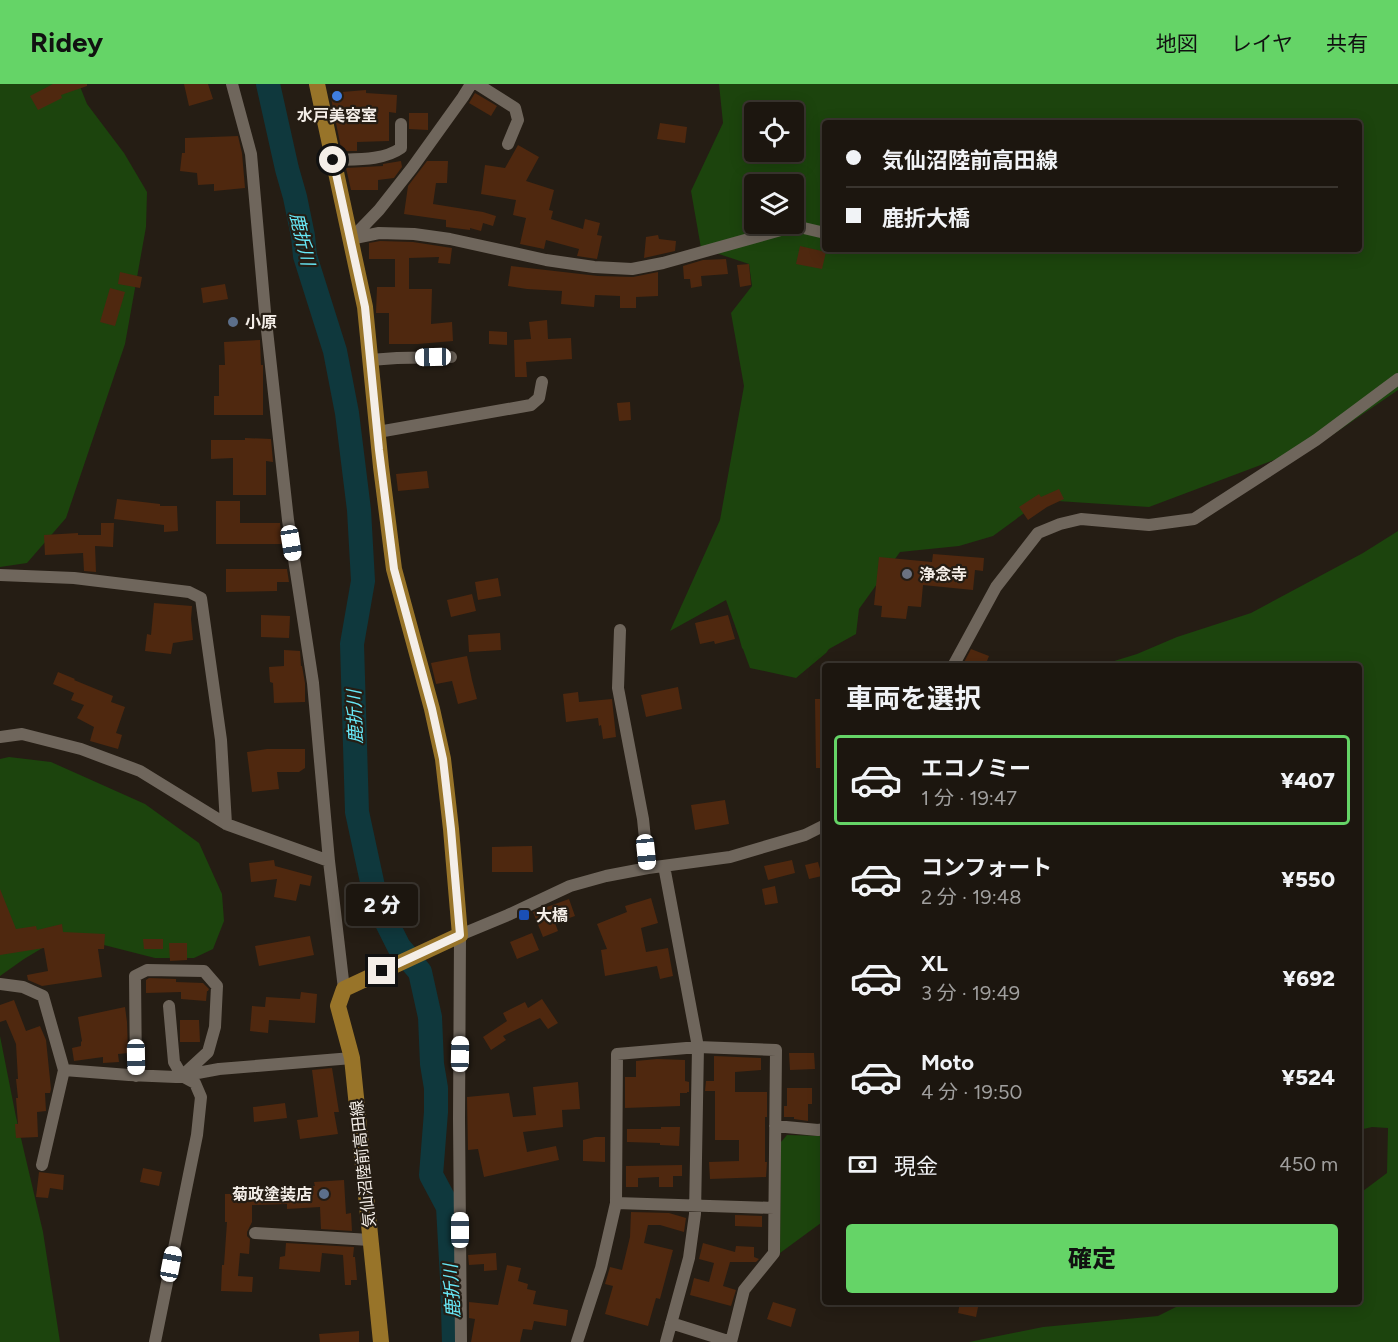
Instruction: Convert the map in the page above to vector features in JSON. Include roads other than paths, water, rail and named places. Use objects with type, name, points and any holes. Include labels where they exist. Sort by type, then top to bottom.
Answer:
[{"type":"main road","points":[[317,84],[365,307],[394,569],[432,709],[443,759],[460,935],[344,989]]},
{"type":"main road","name":"気仙沼陸前高田線","points":[[344,989],[338,1006],[352,1058],[381,1342]]},
{"type":"street","points":[[232,84],[251,154],[285,497],[313,683],[329,861],[344,989]]},
{"type":"street","points":[[350,239],[379,210],[412,168],[471,84]]},
{"type":"street","points":[[477,84],[515,108],[518,120],[508,144]]},
{"type":"street","points":[[333,160],[377,157],[395,152],[401,147],[401,124]]},
{"type":"street","points":[[350,239],[379,233],[414,234],[450,239],[546,260],[594,267],[632,269],[663,263],[795,226],[822,232]]},
{"type":"street","points":[[370,360],[451,357]]},
{"type":"street","points":[[955,663],[996,587],[1038,533],[1081,519],[1149,525],[1194,519],[1316,440],[1398,379]]},
{"type":"street","points":[[378,432],[531,405],[539,398],[542,382]]},
{"type":"street","points":[[0,575],[74,578],[189,592],[201,598],[221,740],[226,824]]},
{"type":"street","points":[[620,630],[618,688],[643,819],[648,868]]},
{"type":"street","points":[[0,736],[22,734],[81,749],[140,771],[226,824],[329,861]]},
{"type":"street","points":[[461,1342],[460,935],[570,886],[648,868],[730,857],[805,835],[822,826]]},
{"type":"street","points":[[664,866],[698,1047],[696,1205],[689,1258],[666,1342]]},
{"type":"street","points":[[136,1076],[135,976],[147,970],[204,971],[217,986],[215,1027],[208,1052],[182,1076]]},
{"type":"street","points":[[0,984],[23,987],[44,996],[64,1070],[42,1165]]},
{"type":"street","points":[[155,1342],[197,1135],[201,1097],[195,1083],[182,1076],[174,1062],[169,1006]]},
{"type":"street","points":[[577,1342],[601,1268],[616,1203],[617,1054],[698,1047],[776,1050],[774,1253],[744,1290],[731,1342],[671,1323]]},
{"type":"street","points":[[64,1070],[136,1076],[182,1076],[219,1069],[352,1058]]},
{"type":"street","points":[[775,1126],[822,1129]]},
{"type":"street","points":[[616,1203],[774,1208]]},
{"type":"street","points":[[255,1233],[370,1240]]},
{"type":"waterway","name":"鹿折川","points":[[268,84],[295,197],[305,256],[335,351],[347,413],[359,510],[363,581],[352,644],[357,812],[374,891],[399,947],[420,972],[430,1017],[432,1064],[436,1088],[431,1175],[448,1207],[454,1342]]},
{"type":"place","name":"水戸美容室","points":[[337,96]]},
{"type":"place","name":"小原","points":[[233,322]]},
{"type":"place","name":"浄念寺","points":[[907,574]]},
{"type":"place","name":"大橋","points":[[524,915]]},
{"type":"place","name":"菊政塗装店","points":[[324,1194]]}]
